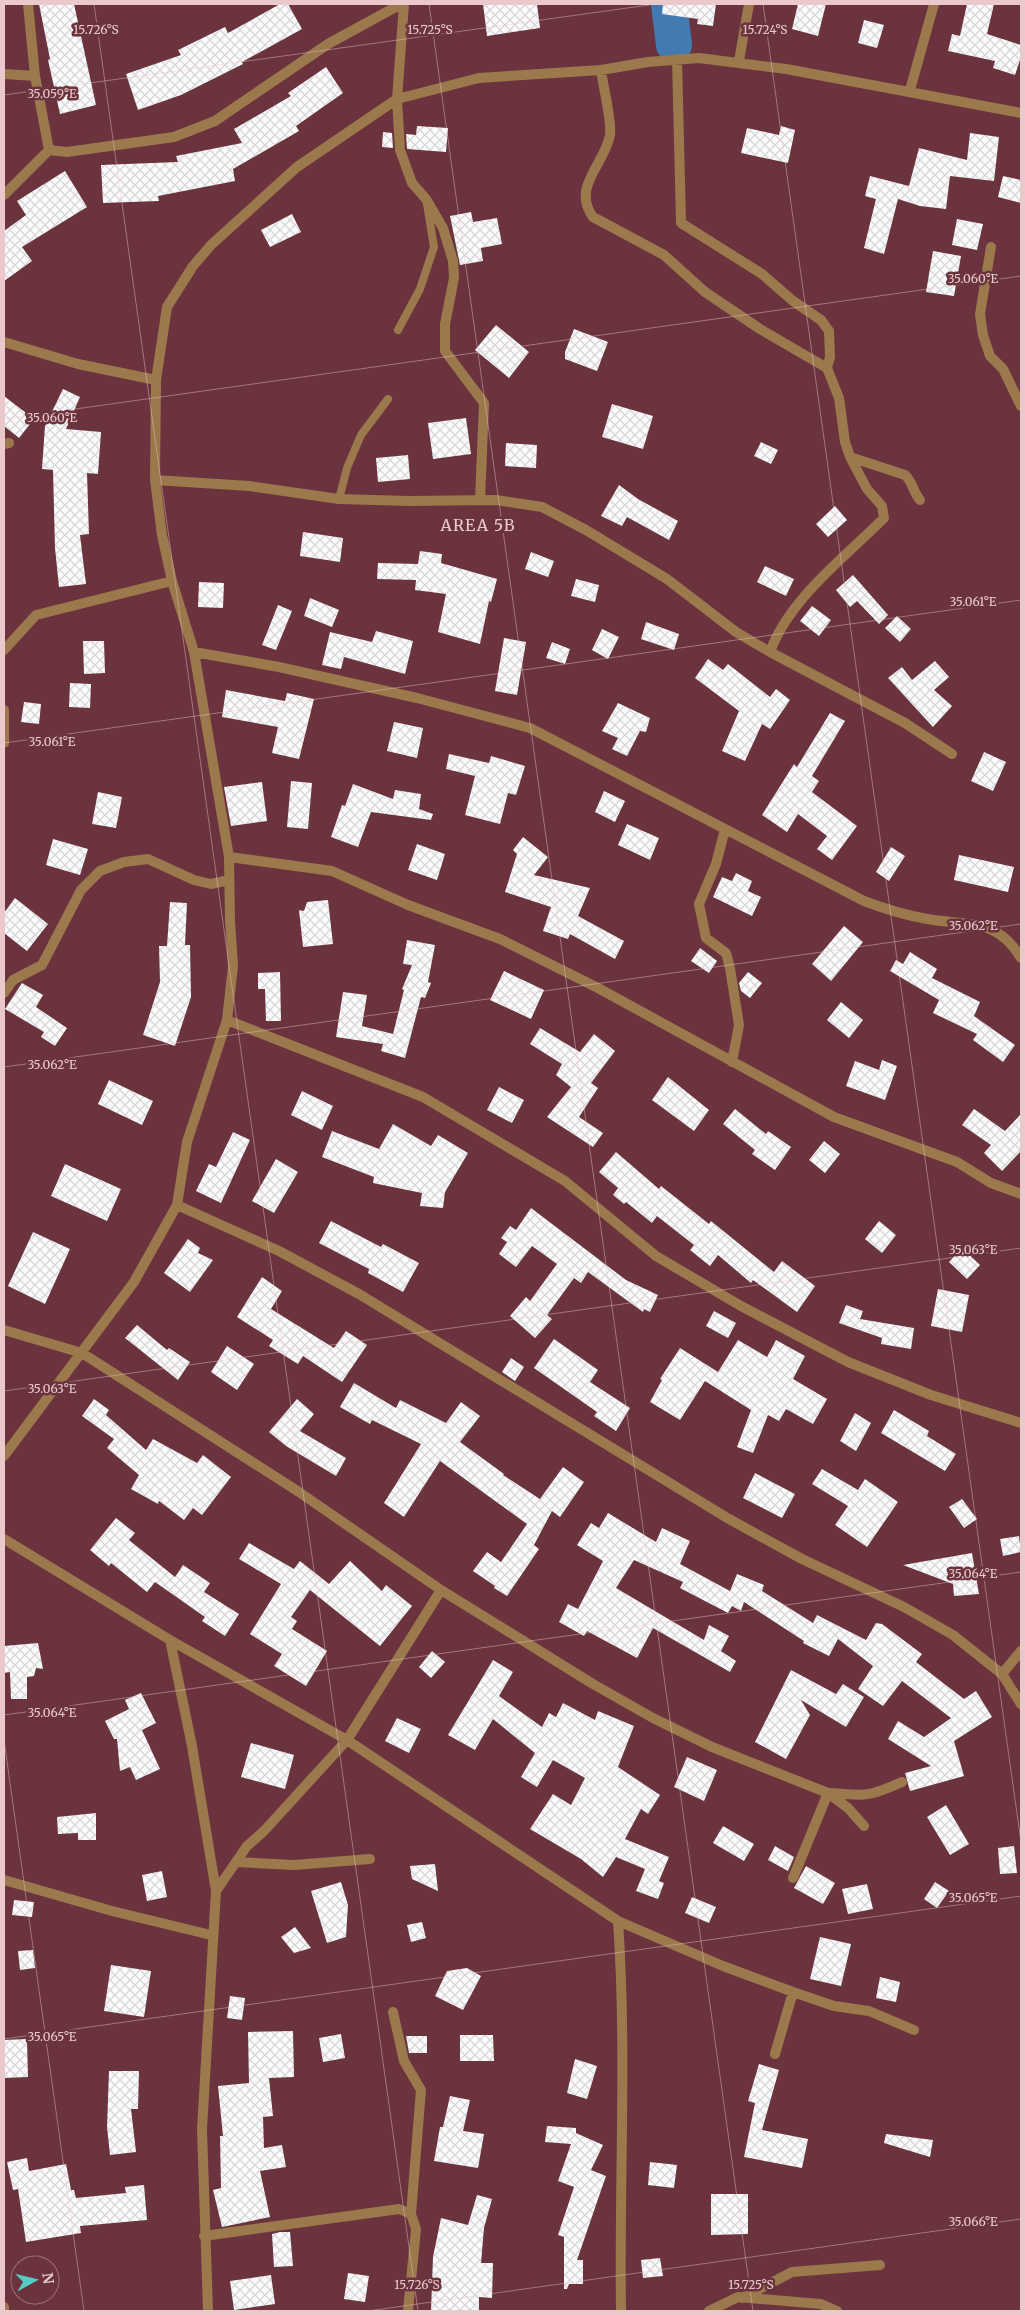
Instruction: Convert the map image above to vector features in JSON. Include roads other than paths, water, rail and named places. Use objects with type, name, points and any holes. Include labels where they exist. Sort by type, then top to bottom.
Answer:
[{"type":"street","points":[[28,4],[35,76],[48,150]]},
{"type":"street","points":[[48,150],[66,152],[174,137],[215,121],[328,44],[402,4]]},
{"type":"street","points":[[402,4],[397,99],[400,150],[412,183],[426,199],[443,228],[453,261],[454,278],[445,324],[445,351],[484,403],[480,500]]},
{"type":"street","points":[[740,61],[749,4]]},
{"type":"street","points":[[910,90],[934,4]]},
{"type":"street","points":[[4,1456],[134,1282],[177,1205],[187,1142],[227,1020],[233,966],[229,857],[194,652],[172,581],[162,535],[155,480],[156,380],[167,307],[193,266],[211,245],[297,167],[397,99],[479,78],[601,70],[677,59],[699,58],[740,61],[910,90],[1021,113]]},
{"type":"street","points":[[677,59],[681,223],[762,274],[793,301],[821,320],[829,331],[830,357],[827,368],[839,398],[844,442],[867,489],[882,506],[884,518],[846,556],[813,584],[776,635],[770,652]]},
{"type":"street","points":[[601,70],[610,134],[604,152],[591,175],[586,194],[587,208],[593,217],[664,255],[721,302],[760,329],[827,368]]},
{"type":"street","points":[[4,74],[35,76]]},
{"type":"street","points":[[4,195],[48,150]]},
{"type":"street","points":[[991,246],[980,314],[983,335],[990,356],[1003,369],[1021,406]]},
{"type":"street","points":[[4,342],[78,364],[156,380]]},
{"type":"street","points":[[850,457],[905,475],[910,479],[914,494],[920,500]]},
{"type":"street","points":[[155,480],[249,486],[339,499],[496,500],[542,506],[667,579],[736,632],[905,723],[952,754]]},
{"type":"street","points":[[4,650],[36,615],[172,581]]},
{"type":"street","points":[[194,652],[279,667],[408,696],[530,728],[864,902],[929,920],[975,923],[993,929],[1008,940],[1021,958]]},
{"type":"street","points":[[4,710],[4,743]]},
{"type":"street","points":[[725,829],[716,864],[699,904],[706,938],[726,954],[730,968],[740,1024],[732,1062]]},
{"type":"street","points":[[229,857],[332,871],[408,905],[500,939],[598,988],[834,1118],[957,1162],[992,1183],[1021,1194]]},
{"type":"street","points":[[4,993],[13,980],[42,965],[81,890],[100,870],[124,862],[148,859],[194,880],[211,884],[229,880]]},
{"type":"street","points":[[227,1020],[423,1097],[565,1181],[656,1256],[741,1306],[848,1362],[931,1395],[1021,1423]]},
{"type":"street","points":[[177,1205],[279,1252],[359,1294],[730,1520],[802,1559],[904,1607],[953,1635],[1002,1674],[1021,1704]]},
{"type":"street","points":[[4,1330],[82,1353],[299,1492],[441,1590],[593,1684],[653,1718],[712,1747],[828,1793],[848,1808],[864,1826]]},
{"type":"street","points":[[4,1539],[170,1640],[347,1740],[618,1921],[723,1966],[793,1992],[834,2006],[869,2010],[914,2030]]},
{"type":"street","points":[[216,1891],[247,1846],[264,1831],[347,1740],[441,1590]]},
{"type":"street","points":[[170,1640],[192,1746],[216,1891],[202,2129],[204,2236],[208,2311]]},
{"type":"street","points":[[1002,1674],[1021,1652]]},
{"type":"street","points":[[828,1793],[861,1796],[875,1795],[902,1782]]},
{"type":"street","points":[[793,1878],[828,1793]]},
{"type":"street","points":[[236,1862],[294,1865],[370,1859]]},
{"type":"street","points":[[4,1880],[112,1911],[212,1935]]},
{"type":"street","points":[[618,1921],[622,1982],[623,2047],[621,2311]]},
{"type":"street","points":[[775,2054],[793,1992]]},
{"type":"street","points":[[393,2012],[404,2061],[421,2090],[412,2214],[416,2229],[408,2311]]},
{"type":"street","points":[[204,2236],[399,2209],[412,2214]]},
{"type":"street","points":[[709,2311],[742,2298],[792,2272],[880,2264]]},
{"type":"street","points":[[742,2298],[821,2304],[837,2311]]},
{"type":"lane","points":[[398,330],[420,289],[434,247],[426,199]]},
{"type":"lane","points":[[339,499],[347,468],[361,435],[388,399]]},
{"type":"waterway","points":[[669,4],[674,45]]},
{"type":"district","name":"AREA 5B","points":[[478,525]]}]
